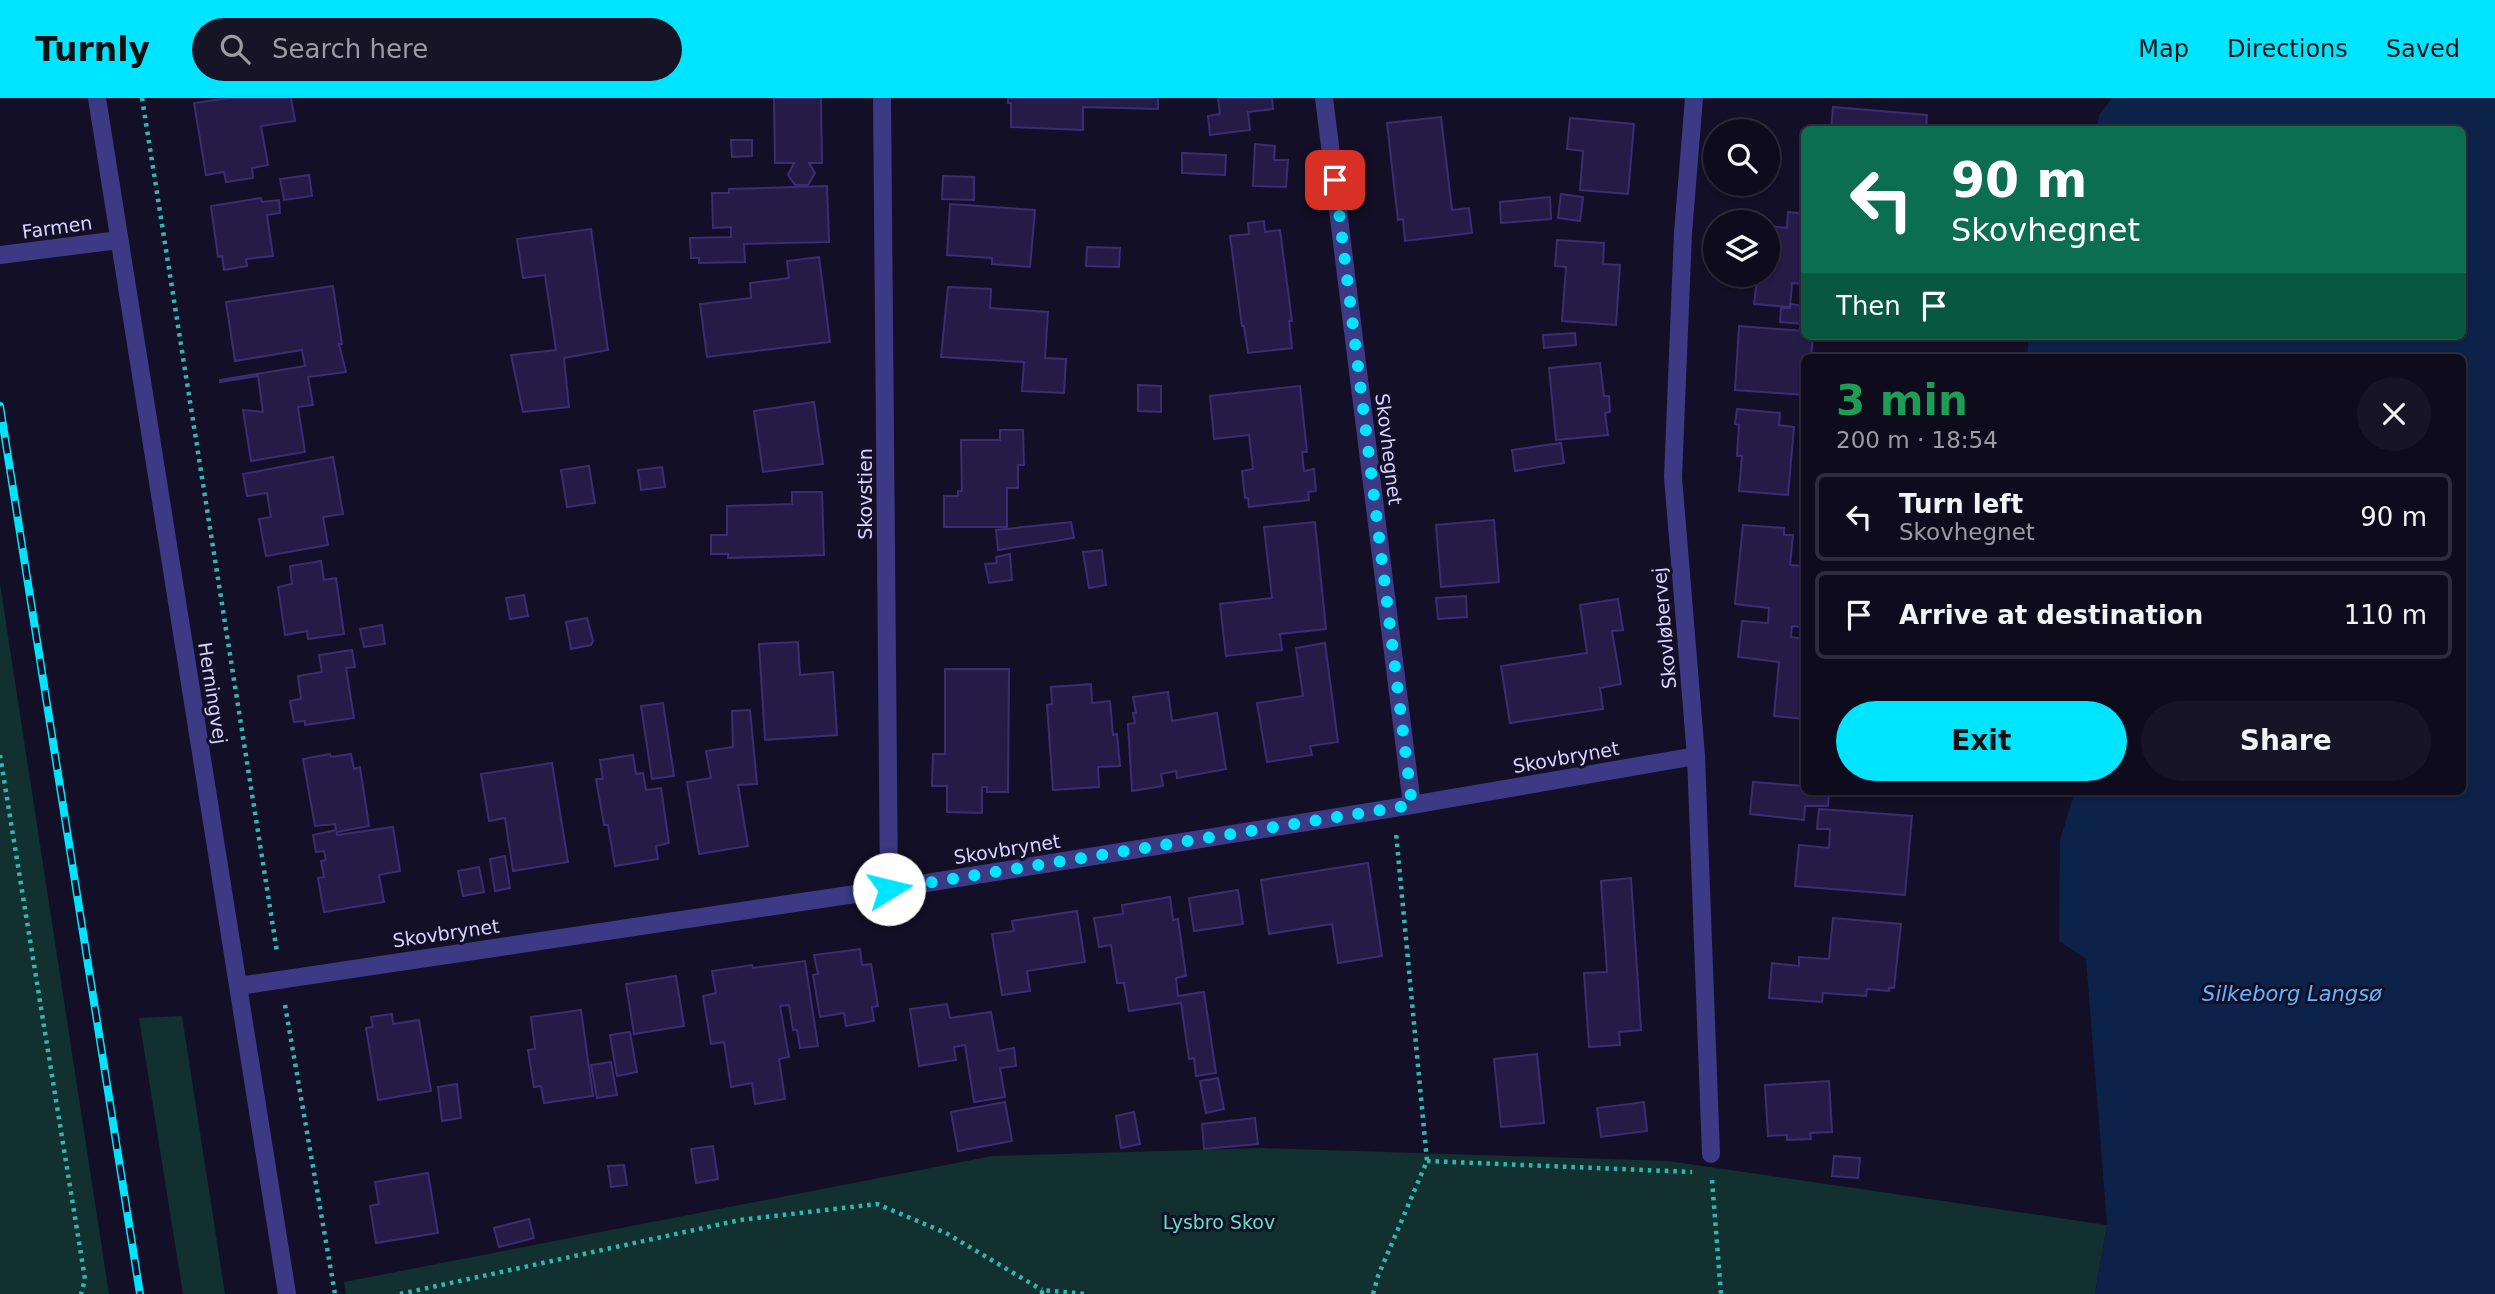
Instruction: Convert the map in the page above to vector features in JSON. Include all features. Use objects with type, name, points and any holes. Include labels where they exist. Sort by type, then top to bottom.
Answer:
[{"type":"street","name":"Herningvej","points":[[96,98],[287,1294]]},
{"type":"street","name":"Skovstien","points":[[882,98],[889,889]]},
{"type":"street","name":"Skovhegnet","points":[[1324,98],[1403,807]]},
{"type":"street","name":"Skovløbervej","points":[[1694,98],[1683,233],[1673,477],[1696,756],[1711,1154]]},
{"type":"street","name":"Farmen","points":[[0,255],[119,240]]},
{"type":"street","name":"Skovbrynet","points":[[239,986],[889,889],[1403,807],[1696,756]]},
{"type":"path","points":[[142,98],[281,978],[335,1294]]},
{"type":"path","points":[[0,755],[85,1279],[81,1294]]},
{"type":"path","points":[[1373,1294],[1378,1276],[1427,1161],[1403,807]]},
{"type":"path","points":[[1711,1154],[1721,1294]]},
{"type":"path","points":[[1427,1161],[1712,1173]]},
{"type":"path","points":[[400,1294],[740,1220],[877,1204],[946,1233],[1042,1292],[1085,1294]]},
{"type":"green space","points":[[0,584],[109,1294],[0,1294]]},
{"type":"green space","points":[[182,1016],[225,1294],[183,1294],[139,1018]]},
{"type":"green space","name":"Lysbro Skov","points":[[1265,1148],[1668,1161],[2107,1225],[2095,1294],[346,1294],[344,1282],[992,1156]]},
{"type":"water","name":"Silkeborg Langsø","points":[[2112,98],[2495,98],[2495,1294],[2095,1294],[2107,1225],[2086,959],[2059,941],[2060,840],[2074,795],[2466,795],[2466,354],[2027,354],[2029,340],[2466,340],[2466,126],[2097,126],[2099,115]]},
{"type":"building","points":[[229,98],[291,98],[295,121],[261,126],[268,165],[252,168],[253,178],[226,182],[224,172],[206,175],[194,103]]},
{"type":"building","points":[[774,98],[821,98],[822,163],[809,163],[815,173],[808,185],[795,185],[788,175],[794,163],[775,163]]},
{"type":"building","points":[[1008,98],[1158,98],[1158,109],[1083,107],[1083,130],[1011,127],[1011,103],[1008,103]]},
{"type":"building","points":[[1218,98],[1272,98],[1273,109],[1248,112],[1250,130],[1210,135],[1208,116],[1220,114]]},
{"type":"building","points":[[1833,107],[1927,115],[1926,126],[1831,126]]},
{"type":"building","points":[[1441,117],[1452,210],[1469,208],[1472,233],[1405,241],[1403,219],[1398,220],[1387,123]]},
{"type":"building","points":[[1570,118],[1634,124],[1628,194],[1580,190],[1583,151],[1567,149]]},
{"type":"building","points":[[731,140],[752,140],[752,156],[732,157]]},
{"type":"building","points":[[1255,144],[1275,146],[1274,160],[1288,160],[1286,187],[1253,186]]},
{"type":"building","points":[[1182,153],[1226,155],[1225,175],[1182,173]]},
{"type":"building","points":[[309,175],[312,196],[284,200],[280,179]]},
{"type":"building","points":[[943,176],[974,177],[974,200],[942,199]]},
{"type":"building","points":[[827,186],[829,242],[744,244],[745,262],[699,263],[699,258],[691,258],[690,238],[731,237],[731,227],[713,228],[712,193],[729,193],[729,189]]},
{"type":"building","points":[[1561,194],[1583,197],[1580,221],[1558,218]]},
{"type":"building","points":[[1550,197],[1551,219],[1501,223],[1500,202]]},
{"type":"building","points":[[261,198],[262,202],[279,200],[280,213],[267,215],[273,256],[246,259],[247,266],[224,270],[222,256],[218,257],[211,206]]},
{"type":"building","points":[[950,204],[1035,210],[1030,267],[992,264],[992,258],[947,255]]},
{"type":"building","points":[[1788,212],[1801,214],[1801,284],[1792,283],[1790,307],[1754,304],[1756,287],[1780,287],[1780,227],[1787,228]]},
{"type":"building","points":[[1264,221],[1265,232],[1280,230],[1292,321],[1289,321],[1292,348],[1248,353],[1230,236],[1249,234],[1248,223]]},
{"type":"building","points":[[591,229],[608,350],[564,358],[569,407],[523,412],[511,355],[556,350],[545,275],[523,278],[517,239]]},
{"type":"building","points":[[1557,240],[1604,243],[1603,264],[1620,265],[1616,325],[1562,321],[1566,267],[1555,266]]},
{"type":"building","points":[[1087,247],[1120,248],[1119,267],[1086,266]]},
{"type":"building","points":[[819,257],[830,342],[707,357],[700,304],[751,298],[750,283],[789,278],[787,261]]},
{"type":"building","points":[[333,286],[342,344],[339,344],[346,372],[308,377],[313,405],[298,407],[305,452],[251,461],[243,410],[263,412],[258,376],[220,380],[305,366],[302,350],[235,361],[226,302]]},
{"type":"building","points":[[948,287],[991,289],[990,308],[1048,312],[1045,358],[1066,359],[1064,393],[1022,391],[1024,362],[941,357]]},
{"type":"building","points":[[1791,304],[1801,306],[1801,324],[1780,322],[1781,308],[1790,308]]},
{"type":"building","points":[[1739,326],[1801,331],[1801,340],[1813,340],[1811,354],[1801,354],[1801,395],[1735,390]]},
{"type":"building","points":[[1575,333],[1576,345],[1544,348],[1543,335]]},
{"type":"building","points":[[1600,363],[1604,396],[1609,396],[1610,412],[1605,413],[1608,435],[1556,440],[1549,368]]},
{"type":"building","points":[[1138,385],[1161,386],[1161,412],[1138,411]]},
{"type":"building","points":[[1300,386],[1307,452],[1302,452],[1304,471],[1314,469],[1316,491],[1308,492],[1309,500],[1249,507],[1248,498],[1245,498],[1242,471],[1253,469],[1249,435],[1214,439],[1210,396]]},
{"type":"building","points":[[814,402],[823,464],[763,472],[754,411]]},
{"type":"building","points":[[1737,409],[1780,413],[1779,425],[1794,427],[1788,495],[1739,491],[1742,456],[1737,456]]},
{"type":"building","points":[[1000,430],[1023,430],[1024,465],[1018,465],[1018,488],[1007,488],[1007,527],[944,527],[944,496],[958,496],[958,491],[962,491],[961,440],[1000,440]]},
{"type":"building","points":[[1561,443],[1564,463],[1515,471],[1512,450]]},
{"type":"building","points":[[333,457],[343,514],[323,517],[328,545],[266,556],[259,519],[271,517],[267,493],[247,496],[243,474]]},
{"type":"building","points":[[589,466],[595,503],[567,507],[561,470]]},
{"type":"building","points":[[662,467],[665,487],[641,490],[638,470]]},
{"type":"building","points":[[792,492],[822,492],[824,555],[728,558],[728,554],[711,554],[711,535],[727,535],[727,506],[792,504]]},
{"type":"building","points":[[1494,520],[1499,582],[1441,587],[1436,525]]},
{"type":"building","points":[[1071,522],[1074,538],[998,550],[996,530]]},
{"type":"building","points":[[1315,522],[1326,629],[1280,634],[1282,650],[1226,656],[1220,604],[1272,598],[1264,527]]},
{"type":"building","points":[[1743,525],[1784,528],[1784,535],[1793,535],[1790,565],[1801,566],[1801,627],[1792,626],[1791,637],[1801,639],[1801,719],[1774,716],[1779,662],[1738,657],[1742,621],[1768,623],[1769,608],[1735,604]]},
{"type":"building","points":[[1102,550],[1106,585],[1089,588],[1083,552]]},
{"type":"building","points":[[1010,554],[1012,580],[989,583],[985,564],[997,563],[996,557]]},
{"type":"building","points":[[321,561],[324,580],[336,578],[344,634],[308,639],[307,631],[285,635],[278,587],[292,584],[290,566]]},
{"type":"building","points":[[524,595],[528,616],[510,619],[506,598]]},
{"type":"building","points":[[1466,596],[1467,617],[1438,619],[1436,598]]},
{"type":"building","points":[[1618,599],[1623,630],[1612,631],[1621,684],[1600,688],[1603,709],[1510,723],[1501,666],[1587,653],[1580,605]]},
{"type":"building","points":[[587,618],[593,641],[591,645],[571,649],[566,622]]},
{"type":"building","points":[[382,625],[385,644],[364,647],[360,629]]},
{"type":"building","points":[[798,642],[800,675],[833,672],[837,735],[765,740],[759,644]]},
{"type":"building","points":[[1325,643],[1338,742],[1310,746],[1312,755],[1267,762],[1257,703],[1303,696],[1296,648]]},
{"type":"building","points":[[352,650],[355,667],[346,668],[354,718],[305,725],[305,721],[294,722],[290,701],[301,699],[298,676],[322,672],[319,655]]},
{"type":"building","points":[[945,669],[1009,669],[1008,792],[987,792],[987,787],[982,787],[982,813],[947,812],[947,786],[932,786],[933,754],[945,754]]},
{"type":"building","points":[[1091,684],[1092,703],[1110,701],[1113,735],[1117,734],[1120,766],[1098,767],[1099,787],[1053,790],[1047,705],[1052,704],[1051,687]]},
{"type":"building","points":[[1168,692],[1172,721],[1217,713],[1226,769],[1177,778],[1176,771],[1161,774],[1163,786],[1132,791],[1128,724],[1135,723],[1133,697]]},
{"type":"building","points":[[663,703],[674,776],[652,779],[641,706]]},
{"type":"building","points":[[750,710],[757,784],[738,785],[748,846],[699,854],[687,782],[711,778],[706,751],[733,747],[732,711]]},
{"type":"building","points":[[330,754],[331,757],[351,754],[354,769],[360,767],[369,826],[337,832],[337,835],[393,827],[400,871],[379,875],[384,902],[324,912],[318,878],[324,877],[321,861],[326,860],[324,851],[316,852],[313,835],[336,830],[335,824],[315,826],[303,759]]},
{"type":"building","points":[[633,755],[636,774],[643,773],[646,790],[661,788],[669,843],[656,846],[658,859],[615,866],[596,779],[603,779],[600,760]]},
{"type":"building","points":[[552,763],[568,862],[513,871],[505,818],[489,821],[481,774]]},
{"type":"building","points":[[1753,782],[1801,786],[1801,795],[1829,795],[1828,806],[1805,806],[1804,820],[1750,814]]},
{"type":"building","points":[[1819,809],[1912,816],[1905,895],[1795,886],[1799,845],[1829,848],[1830,829],[1817,829]]},
{"type":"building","points":[[505,856],[510,888],[495,891],[490,859]]},
{"type":"building","points":[[1368,863],[1382,956],[1338,963],[1332,924],[1269,934],[1261,880]]},
{"type":"building","points":[[479,867],[484,892],[463,896],[458,871]]},
{"type":"building","points":[[1631,878],[1641,1030],[1619,1032],[1620,1045],[1589,1047],[1584,973],[1607,972],[1601,881]]},
{"type":"building","points":[[1238,890],[1243,924],[1194,931],[1189,898]]},
{"type":"building","points":[[1170,897],[1173,920],[1178,919],[1186,976],[1176,978],[1178,996],[1204,992],[1216,1073],[1196,1076],[1194,1058],[1189,1059],[1181,1003],[1129,1011],[1124,983],[1117,983],[1111,945],[1099,947],[1094,918],[1123,914],[1122,905]]},
{"type":"building","points":[[1077,911],[1085,962],[1027,971],[1030,991],[1002,995],[992,934],[1014,931],[1012,921]]},
{"type":"building","points":[[1833,918],[1901,924],[1894,988],[1889,988],[1889,991],[1867,989],[1866,996],[1823,993],[1822,1002],[1769,998],[1772,963],[1799,966],[1799,957],[1829,959]]},
{"type":"building","points":[[860,949],[862,965],[871,964],[878,1006],[872,1007],[874,1021],[846,1026],[844,1013],[820,1017],[813,975],[818,974],[814,955]]},
{"type":"building","points":[[805,961],[818,1046],[800,1048],[797,1030],[793,1030],[789,1005],[780,1006],[789,1057],[779,1059],[785,1099],[755,1104],[752,1083],[731,1087],[724,1042],[711,1044],[703,996],[716,993],[712,971]]},
{"type":"building","points":[[676,976],[684,1026],[634,1034],[626,984]]},
{"type":"building","points":[[947,1004],[950,1018],[991,1012],[998,1051],[1014,1048],[1016,1066],[1000,1068],[1005,1097],[974,1102],[965,1045],[954,1047],[956,1060],[919,1066],[910,1009]]},
{"type":"building","points":[[581,1010],[593,1096],[544,1103],[541,1086],[534,1087],[528,1050],[535,1049],[531,1017]]},
{"type":"building","points":[[392,1014],[393,1024],[419,1020],[431,1091],[378,1100],[366,1028],[373,1027],[371,1017]]},
{"type":"building","points":[[630,1032],[637,1072],[617,1076],[610,1035]]},
{"type":"building","points":[[1537,1054],[1544,1123],[1501,1127],[1494,1059]]},
{"type":"building","points":[[611,1062],[617,1095],[597,1098],[591,1065]]},
{"type":"building","points":[[1218,1078],[1224,1109],[1206,1113],[1200,1081]]},
{"type":"building","points":[[1829,1081],[1832,1132],[1810,1133],[1811,1139],[1787,1140],[1787,1135],[1768,1136],[1765,1085]]},
{"type":"building","points":[[457,1084],[461,1118],[442,1121],[438,1087]]},
{"type":"building","points":[[1005,1102],[1012,1141],[958,1151],[951,1112]]},
{"type":"building","points":[[1644,1102],[1647,1131],[1601,1137],[1597,1108]]},
{"type":"building","points":[[1134,1112],[1140,1144],[1121,1148],[1116,1116]]},
{"type":"building","points":[[1255,1118],[1258,1144],[1204,1149],[1202,1124]]},
{"type":"building","points":[[713,1146],[718,1179],[696,1183],[691,1149]]},
{"type":"building","points":[[1834,1156],[1860,1158],[1858,1178],[1832,1176]]},
{"type":"building","points":[[624,1165],[627,1185],[611,1187],[608,1166]]},
{"type":"building","points":[[428,1173],[438,1233],[376,1243],[370,1206],[379,1204],[375,1182]]},
{"type":"building","points":[[529,1219],[534,1238],[499,1247],[494,1228]]},
{"type":"railway","points":[[0,406],[140,1294]]},
{"type":"route","points":[[889,889],[1412,805],[1335,180]]}]
